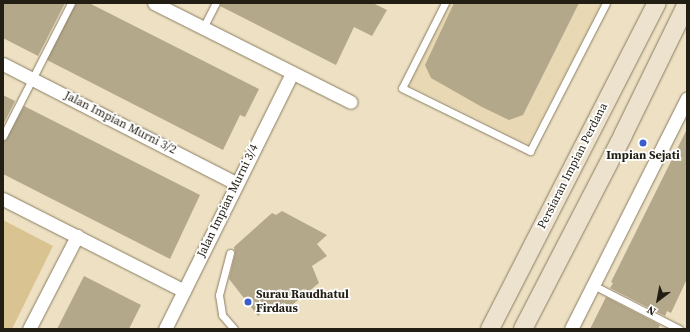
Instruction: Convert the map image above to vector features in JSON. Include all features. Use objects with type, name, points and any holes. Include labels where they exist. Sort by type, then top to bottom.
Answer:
[{"type":"street","points":[[154,3],[351,102]]},
{"type":"street","name":"Persiaran Impian Perdana","points":[[490,329],[657,3]]},
{"type":"street","points":[[522,329],[686,7]]},
{"type":"street","name":"Jalan Impian Murni 3/2","points":[[3,64],[236,183]]},
{"type":"street","name":"Jalan Impian Murni 3/4","points":[[165,329],[236,183],[292,73]]},
{"type":"street","points":[[571,329],[687,98]]},
{"type":"street","points":[[3,199],[184,291]]},
{"type":"street","points":[[29,329],[77,236]]},
{"type":"lane","points":[[3,136],[31,78],[71,3]]},
{"type":"lane","points":[[203,28],[216,3]]},
{"type":"lane","points":[[445,3],[402,88],[530,151],[606,3]]},
{"type":"lane","points":[[230,253],[219,295],[222,315],[234,329]]},
{"type":"lane","points":[[593,285],[679,329]]},
{"type":"shaded area","points":[[450,3],[602,3],[528,144],[409,85]]},
{"type":"shaded area","points":[[3,220],[53,246],[12,329],[3,329]]},
{"type":"building","points":[[3,3],[65,3],[38,56],[3,38]]},
{"type":"building","points":[[76,3],[89,3],[259,89],[245,117],[240,115],[223,150],[47,60]]},
{"type":"building","points":[[221,3],[373,3],[387,10],[372,36],[354,27],[336,65],[220,6]]},
{"type":"building","points":[[454,3],[579,3],[523,115],[509,120],[482,107],[431,78],[425,65]]},
{"type":"building","points":[[3,95],[15,101],[3,125]]},
{"type":"building","points":[[24,106],[200,195],[170,259],[3,174],[3,141],[7,138]]},
{"type":"building","points":[[687,129],[687,279],[671,313],[667,311],[665,316],[610,288],[613,283],[611,282]]},
{"type":"building","points":[[282,211],[327,235],[317,244],[327,256],[312,266],[319,283],[281,314],[273,304],[258,316],[229,279],[235,254],[234,247],[272,213],[276,215]]},
{"type":"building","points":[[84,276],[141,305],[129,329],[57,329]]},
{"type":"building","points":[[606,297],[660,325],[658,329],[590,329]]},
{"type":"place","name":"Impian Sejati","points":[[643,143]]},
{"type":"place","name":"Surau Raudhatul Firdaus","points":[[248,302]]}]
